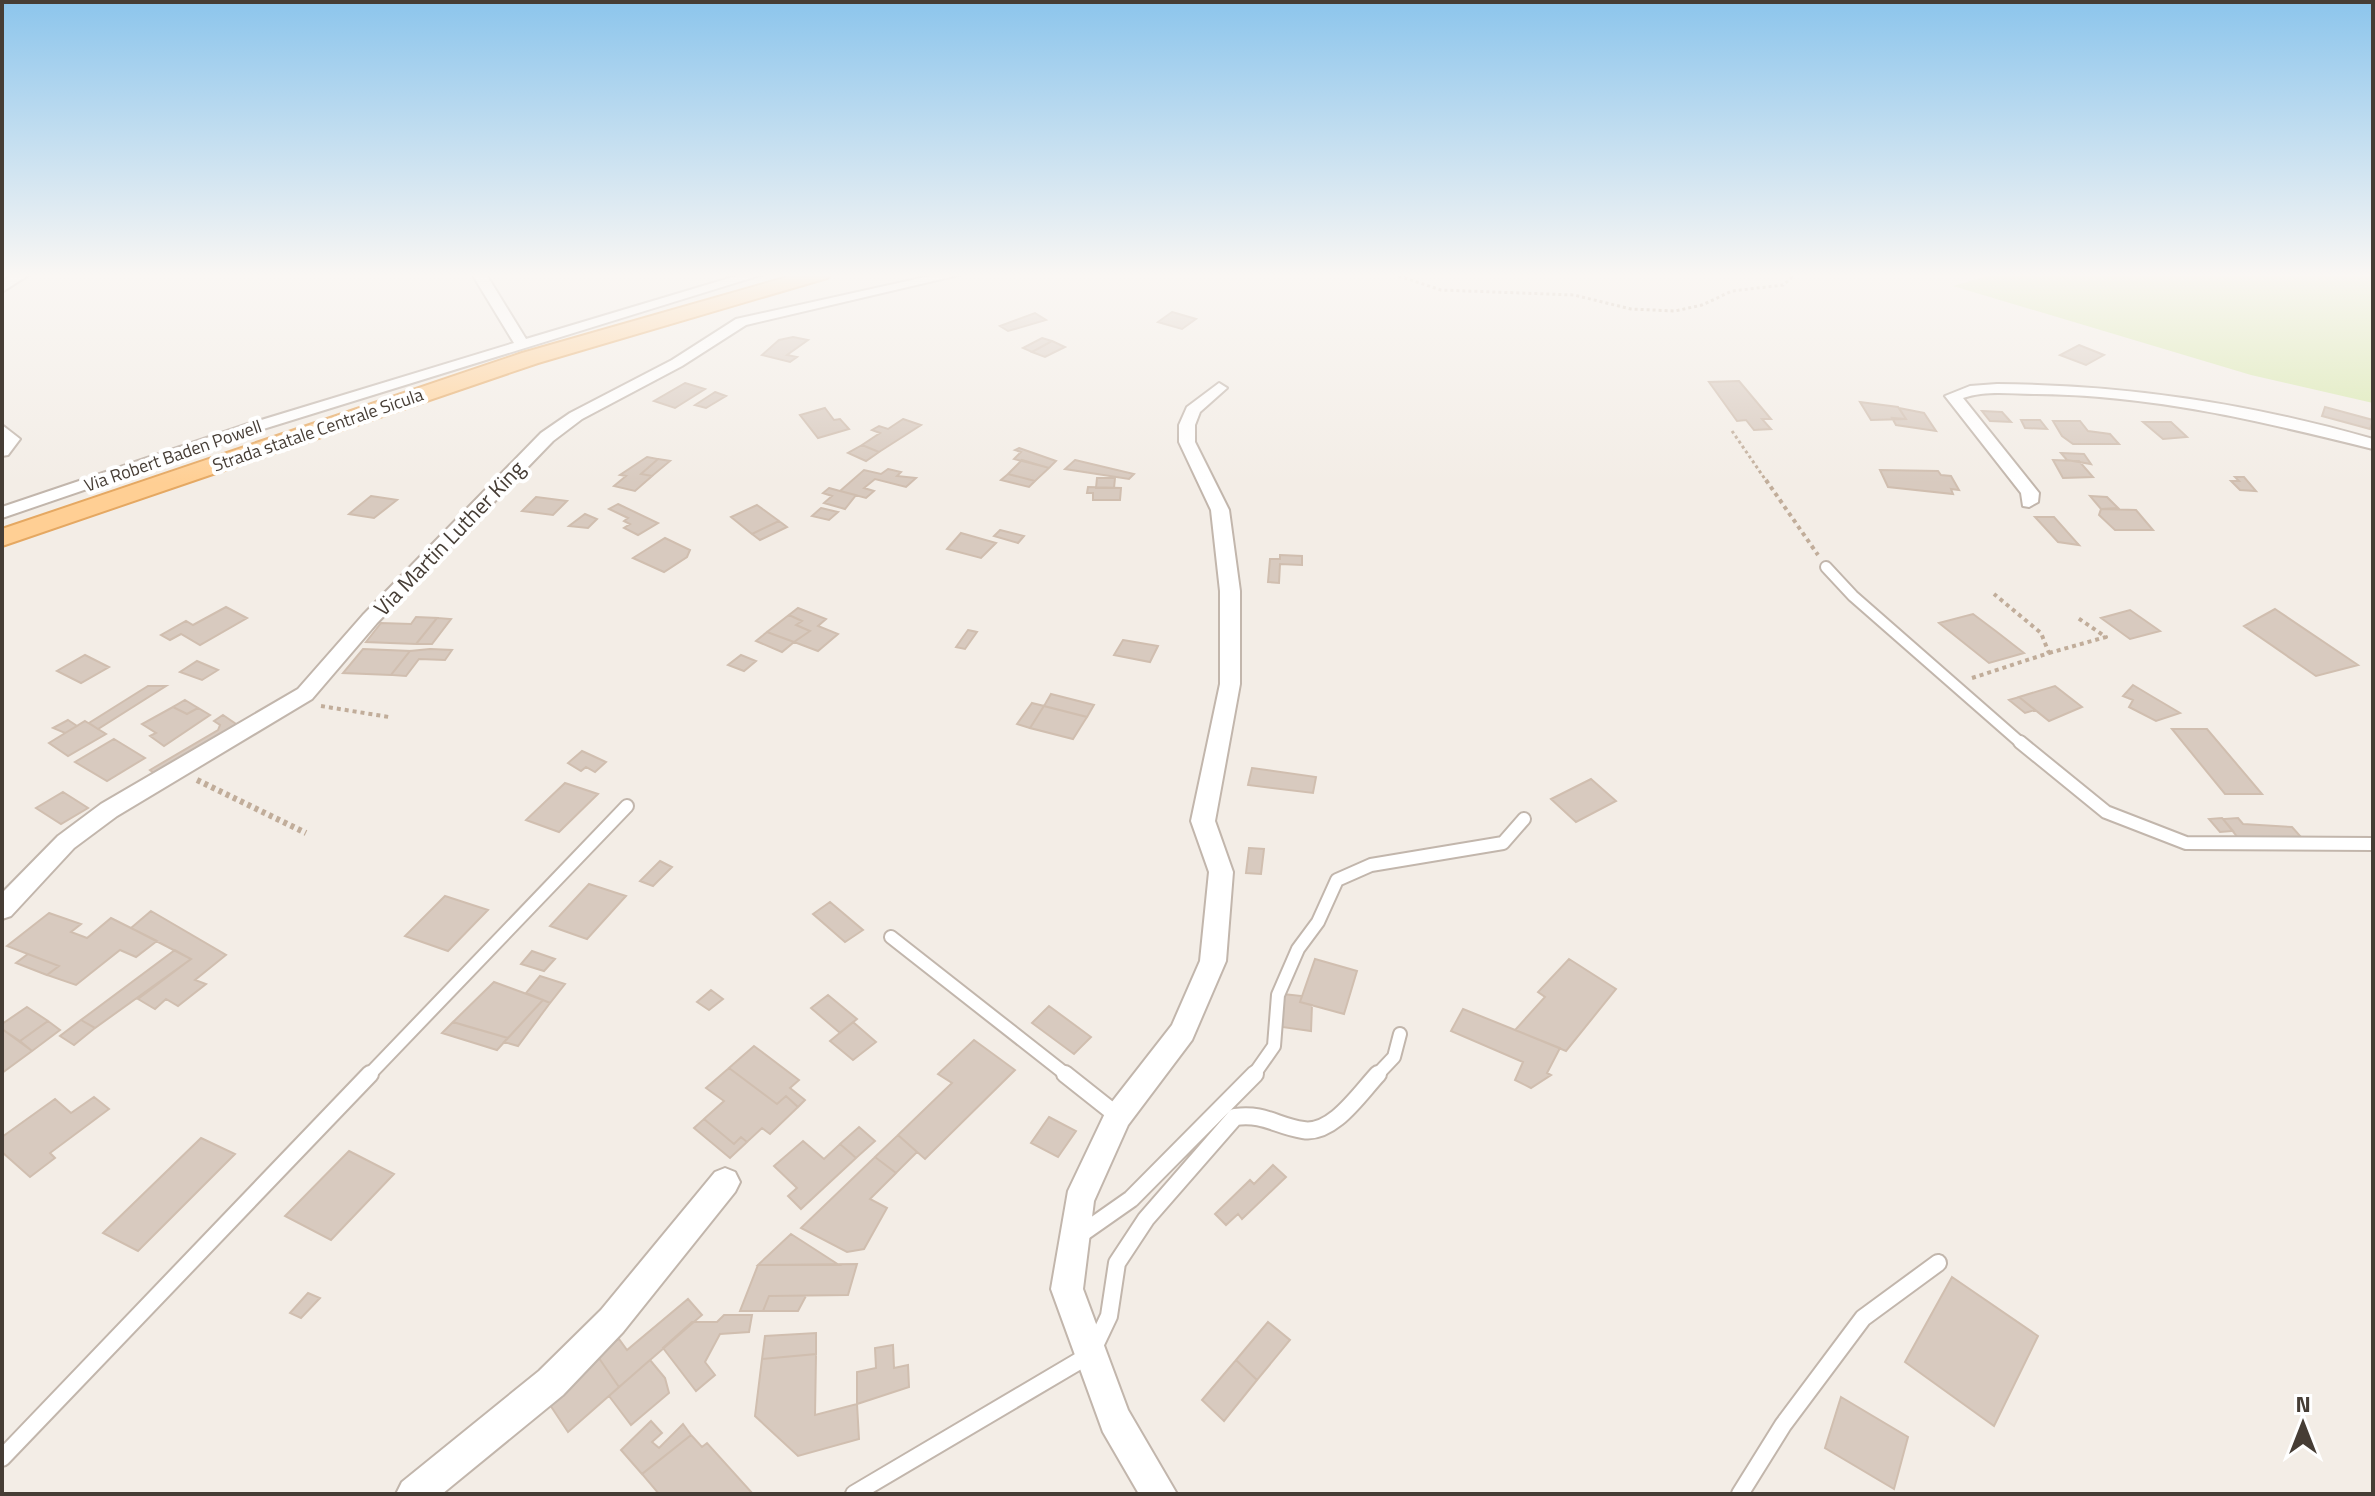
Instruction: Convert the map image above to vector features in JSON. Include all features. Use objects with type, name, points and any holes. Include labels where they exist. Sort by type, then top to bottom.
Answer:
[{"type":"main road","name":"Strada statale Centrale Sicula","points":[[2,538],[579,344]]},
{"type":"street","name":"Via Robert Baden Powell","points":[[2,513],[254,427],[445,372],[526,344]]},
{"type":"street","name":"Via Martin Luther King","points":[[2,909],[66,842],[109,810],[297,700],[547,437],[576,416],[707,344]]},
{"type":"street","points":[[1159,1494],[1115,1420],[1067,1289],[1079,1201],[1118,1116],[1182,1032],[1213,961],[1221,872],[1203,821],[1230,684],[1230,591],[1220,510],[1187,442],[1187,425],[1193,410],[1219,388]]},
{"type":"street","points":[[2029,502],[2030,493],[1953,396],[1973,389],[2060,388],[2170,397],[2306,425],[2373,444]]},
{"type":"street","points":[[2,430],[12,439],[2,451]]},
{"type":"street","points":[[414,1494],[551,1383],[612,1321],[725,1182]]},
{"type":"lane","points":[[1826,567],[1853,596],[1952,685],[2106,812],[2186,843],[2373,844]]},
{"type":"lane","points":[[2,1458],[627,806]]},
{"type":"lane","points":[[1074,1239],[1131,1199],[1258,1071],[1274,1046],[1278,995],[1298,949],[1318,922],[1337,880],[1371,865],[1503,843],[1524,819]]},
{"type":"lane","points":[[891,937],[1118,1116]]},
{"type":"lane","points":[[854,1494],[1091,1354],[1109,1316],[1117,1263],[1146,1219],[1235,1117],[1257,1114],[1306,1131],[1334,1121],[1394,1057],[1400,1034]]},
{"type":"lane","points":[[1740,1494],[1783,1425],[1863,1318],[1938,1263]]},
{"type":"path","points":[[1732,431],[1826,567]]},
{"type":"path","points":[[1994,594],[2041,633],[2049,653]]},
{"type":"path","points":[[1952,685],[2106,637],[2078,618]]},
{"type":"path","points":[[297,700],[389,717]]},
{"type":"path","points":[[179,769],[306,833]]},
{"type":"green space","points":[[2147,344],[2373,344],[2373,403],[2251,375]]},
{"type":"building","points":[[775,344],[803,344],[787,355],[797,357],[790,362],[762,355]]},
{"type":"building","points":[[1031,344],[1047,344],[1032,352],[1023,348]]},
{"type":"building","points":[[1047,344],[1065,347],[1045,357],[1032,352]]},
{"type":"building","points":[[2079,345],[2104,355],[2086,365],[2060,355]]},
{"type":"building","points":[[1739,381],[1771,419],[1762,419],[1771,429],[1754,430],[1746,420],[1737,421],[1709,382]]},
{"type":"building","points":[[685,383],[705,389],[675,408],[654,401]]},
{"type":"building","points":[[715,392],[726,396],[706,408],[695,405]]},
{"type":"building","points":[[1860,402],[1898,407],[1906,419],[1871,420]]},
{"type":"building","points":[[2325,407],[2373,420],[2370,429],[2322,416]]},
{"type":"building","points":[[825,408],[834,420],[840,419],[849,429],[818,438],[800,415]]},
{"type":"building","points":[[1899,408],[1924,413],[1936,431],[1896,425],[1892,418],[1906,419]]},
{"type":"building","points":[[1982,411],[2002,412],[2011,422],[1990,421]]},
{"type":"building","points":[[903,419],[921,425],[879,452],[862,445],[880,433],[872,430],[879,426],[888,429]]},
{"type":"building","points":[[2021,420],[2040,420],[2047,429],[2025,428]]},
{"type":"building","points":[[2053,421],[2080,421],[2088,431],[2110,434],[2119,444],[2073,444],[2062,436]]},
{"type":"building","points":[[2143,422],[2171,422],[2187,437],[2163,439]]},
{"type":"building","points":[[862,445],[879,452],[866,461],[848,453]]},
{"type":"building","points":[[1019,448],[1056,461],[1049,468],[1014,459],[1021,452],[1015,450]]},
{"type":"building","points":[[2061,453],[2084,454],[2091,464],[2067,460]]},
{"type":"building","points":[[647,457],[658,459],[641,474],[652,476],[635,491],[614,486],[626,476],[620,475]]},
{"type":"building","points":[[658,459],[670,461],[652,476],[641,474]]},
{"type":"building","points":[[1022,460],[1049,468],[1035,481],[1008,474]]},
{"type":"building","points":[[1075,460],[1134,474],[1129,479],[1065,469]]},
{"type":"building","points":[[2053,460],[2079,461],[2093,477],[2063,478]]},
{"type":"building","points":[[888,469],[901,472],[897,476],[916,478],[906,487],[875,479],[864,488],[874,491],[866,498],[840,491],[864,470],[881,474]]},
{"type":"building","points":[[1880,470],[1938,471],[1941,475],[1951,476],[1959,490],[1951,489],[1953,494],[1888,487]]},
{"type":"building","points":[[1008,474],[1035,481],[1029,487],[1001,480]]},
{"type":"building","points":[[2235,477],[2244,477],[2256,491],[2240,490],[2231,481],[2239,481]]},
{"type":"building","points":[[1097,478],[1115,478],[1114,488],[1096,488]]},
{"type":"building","points":[[1088,487],[1121,488],[1120,500],[1093,500],[1093,493],[1087,493]]},
{"type":"building","points":[[829,488],[856,495],[845,509],[824,503],[832,496],[823,493]]},
{"type":"building","points":[[371,496],[397,500],[374,518],[349,514]]},
{"type":"building","points":[[2090,496],[2107,497],[2118,508],[2101,509]]},
{"type":"building","points":[[536,497],[567,501],[553,515],[522,511]]},
{"type":"building","points":[[618,504],[658,523],[638,535],[624,528],[630,524],[624,521],[628,518],[609,509]]},
{"type":"building","points":[[757,505],[779,521],[752,534],[731,517]]},
{"type":"building","points":[[821,508],[838,512],[829,520],[812,516]]},
{"type":"building","points":[[2101,509],[2136,510],[2153,530],[2115,530],[2099,515]]},
{"type":"building","points":[[585,514],[597,519],[588,528],[569,526]]},
{"type":"building","points":[[2035,517],[2054,517],[2079,545],[2058,542]]},
{"type":"building","points":[[779,521],[787,527],[760,540],[752,534]]},
{"type":"building","points":[[1000,530],[1024,536],[1018,543],[994,536]]},
{"type":"building","points":[[961,533],[996,543],[981,558],[947,549]]},
{"type":"building","points":[[665,538],[690,550],[687,557],[664,572],[633,558]]},
{"type":"building","points":[[1280,555],[1302,556],[1302,565],[1280,564],[1279,583],[1268,582],[1270,559],[1280,559]]},
{"type":"building","points":[[226,607],[247,618],[200,645],[181,634],[170,640],[161,635],[186,621],[193,625]]},
{"type":"building","points":[[798,608],[826,619],[818,626],[838,634],[818,651],[794,642],[810,631],[796,625],[802,621],[789,615]]},
{"type":"building","points":[[2275,609],[2358,665],[2316,676],[2244,626]]},
{"type":"building","points":[[2130,610],[2160,631],[2130,639],[2101,618]]},
{"type":"building","points":[[1973,614],[2024,653],[1989,663],[1939,623]]},
{"type":"building","points":[[789,615],[802,621],[796,625],[810,631],[794,642],[767,632]]},
{"type":"building","points":[[416,617],[437,618],[416,644],[366,642],[381,623],[411,624]]},
{"type":"building","points":[[437,618],[451,619],[432,644],[416,644]]},
{"type":"building","points":[[968,630],[977,632],[965,649],[956,647]]},
{"type":"building","points":[[767,632],[794,642],[782,652],[756,641]]},
{"type":"building","points":[[1123,640],[1158,646],[1150,662],[1114,655]]},
{"type":"building","points":[[363,649],[410,651],[391,675],[343,673]]},
{"type":"building","points":[[452,650],[445,660],[419,659],[406,676],[391,675],[410,651]]},
{"type":"building","points":[[85,655],[109,667],[81,683],[57,671]]},
{"type":"building","points":[[741,655],[756,661],[744,671],[728,665]]},
{"type":"building","points":[[197,661],[218,670],[202,680],[180,672]]},
{"type":"building","points":[[2133,685],[2180,713],[2156,721],[2129,707],[2133,700],[2123,696]]},
{"type":"building","points":[[148,686],[166,686],[98,729],[89,723]]},
{"type":"building","points":[[2055,686],[2082,707],[2049,721],[2019,697]]},
{"type":"building","points":[[1051,694],[1094,705],[1087,717],[1044,706]]},
{"type":"building","points":[[2019,697],[2035,710],[2025,713],[2009,700]]},
{"type":"building","points":[[185,700],[198,708],[187,714],[173,707]]},
{"type":"building","points":[[1032,703],[1044,706],[1030,728],[1017,724]]},
{"type":"building","points":[[1044,706],[1087,717],[1073,739],[1030,728]]},
{"type":"building","points":[[173,707],[187,714],[198,708],[210,715],[164,746],[150,736],[156,733],[142,724]]},
{"type":"building","points":[[223,715],[239,726],[159,777],[150,770],[218,730],[220,725],[214,721]]},
{"type":"building","points":[[68,720],[77,726],[65,733],[53,728]]},
{"type":"building","points":[[85,721],[106,734],[68,756],[49,743]]},
{"type":"building","points":[[2172,729],[2207,729],[2262,794],[2225,794]]},
{"type":"building","points":[[114,739],[145,758],[107,781],[75,762]]},
{"type":"building","points":[[582,751],[606,762],[595,772],[586,767],[581,771],[568,763]]},
{"type":"building","points":[[1252,768],[1316,777],[1313,793],[1248,785]]},
{"type":"building","points":[[1591,779],[1616,801],[1576,822],[1551,799]]},
{"type":"building","points":[[565,783],[598,794],[559,832],[526,820]]},
{"type":"building","points":[[63,792],[88,808],[61,824],[36,808]]},
{"type":"building","points":[[2222,818],[2233,831],[2220,832],[2209,819]]},
{"type":"building","points":[[2238,818],[2243,824],[2292,827],[2301,837],[2239,839],[2223,819]]},
{"type":"building","points":[[1249,848],[1264,849],[1261,874],[1246,873]]},
{"type":"building","points":[[660,861],[672,867],[653,886],[640,881]]},
{"type":"building","points":[[589,884],[626,896],[587,939],[550,926]]},
{"type":"building","points":[[445,896],[488,910],[448,951],[405,936]]},
{"type":"building","points":[[830,902],[863,930],[845,942],[813,914]]},
{"type":"building","points":[[151,911],[226,955],[195,980],[206,984],[178,1006],[166,999],[155,1009],[138,999],[191,959],[131,928]]},
{"type":"building","points":[[49,913],[81,924],[71,932],[87,938],[111,918],[157,941],[136,957],[120,950],[76,985],[47,975],[59,966],[7,946]]},
{"type":"building","points":[[175,950],[191,959],[95,1028],[81,1020]]},
{"type":"building","points":[[532,951],[555,959],[544,971],[521,964]]},
{"type":"building","points":[[28,954],[59,966],[47,975],[16,963]]},
{"type":"building","points":[[1315,959],[1357,971],[1344,1014],[1300,1002]]},
{"type":"building","points":[[1569,959],[1616,989],[1566,1051],[1515,1030],[1545,997],[1538,992]]},
{"type":"building","points":[[540,976],[565,984],[550,1003],[526,993]]},
{"type":"building","points":[[494,982],[543,1000],[508,1038],[453,1022]]},
{"type":"building","points":[[711,990],[723,999],[709,1010],[697,1002]]},
{"type":"building","points":[[1283,994],[1302,996],[1300,1002],[1312,1005],[1311,1031],[1282,1027]]},
{"type":"building","points":[[828,995],[857,1019],[840,1033],[811,1008]]},
{"type":"building","points":[[543,1000],[550,1003],[518,1046],[504,1042]]},
{"type":"building","points":[[1049,1006],[1091,1037],[1074,1054],[1032,1023]]},
{"type":"building","points":[[27,1007],[48,1021],[20,1041],[2,1029],[2,1024]]},
{"type":"building","points":[[1463,1009],[1560,1048],[1547,1073],[1551,1075],[1531,1088],[1515,1080],[1523,1062],[1451,1031]]},
{"type":"building","points":[[81,1020],[95,1028],[74,1045],[60,1036]]},
{"type":"building","points":[[48,1021],[60,1030],[32,1051],[20,1041]]},
{"type":"building","points":[[453,1022],[508,1038],[497,1050],[442,1033]]},
{"type":"building","points":[[853,1022],[876,1042],[853,1060],[830,1041]]},
{"type":"building","points":[[2,1029],[32,1051],[2,1073]]},
{"type":"building","points":[[974,1040],[1015,1070],[925,1159],[898,1135],[952,1083],[938,1074]]},
{"type":"building","points":[[754,1046],[799,1080],[790,1088],[805,1100],[798,1107],[786,1096],[777,1104],[729,1068]]},
{"type":"building","points":[[729,1068],[777,1104],[786,1096],[798,1107],[770,1134],[762,1128],[747,1142],[741,1137],[734,1144],[704,1119],[724,1101],[706,1088]]},
{"type":"building","points":[[94,1097],[109,1109],[50,1153],[55,1158],[30,1177],[2,1152],[2,1137],[55,1099],[71,1113]]},
{"type":"building","points":[[1049,1117],[1076,1131],[1058,1157],[1031,1143]]},
{"type":"building","points":[[704,1119],[734,1144],[741,1137],[747,1142],[730,1158],[694,1128]]},
{"type":"building","points":[[859,1127],[875,1141],[856,1158],[840,1144]]},
{"type":"building","points":[[898,1135],[917,1152],[896,1173],[875,1157]]},
{"type":"building","points":[[201,1138],[235,1154],[138,1251],[103,1233]]},
{"type":"building","points":[[803,1141],[824,1159],[840,1144],[856,1158],[801,1209],[788,1196],[797,1188],[774,1166]]},
{"type":"building","points":[[349,1151],[394,1174],[331,1240],[285,1216]]},
{"type":"building","points":[[875,1157],[896,1173],[870,1199],[887,1208],[864,1249],[847,1252],[801,1228]]},
{"type":"building","points":[[1273,1165],[1286,1177],[1242,1219],[1238,1214],[1226,1225],[1215,1214],[1250,1180],[1254,1184]]},
{"type":"building","points":[[791,1234],[839,1265],[758,1265]]},
{"type":"building","points":[[857,1264],[848,1295],[769,1296],[763,1311],[740,1311],[758,1265]]},
{"type":"building","points":[[1952,1277],[2038,1336],[1994,1426],[1905,1362]]},
{"type":"building","points":[[308,1293],[320,1298],[301,1318],[290,1313]]},
{"type":"building","points":[[769,1296],[806,1296],[798,1311],[763,1311]]},
{"type":"building","points":[[688,1299],[702,1315],[619,1387],[594,1351],[619,1339],[627,1350]]},
{"type":"building","points":[[724,1315],[752,1315],[749,1332],[720,1334],[705,1362],[715,1375],[696,1391],[663,1348],[692,1322],[717,1322]]},
{"type":"building","points":[[1268,1322],[1290,1340],[1257,1380],[1236,1360]]},
{"type":"building","points":[[816,1333],[816,1354],[762,1359],[765,1336]]},
{"type":"building","points":[[893,1345],[894,1368],[908,1365],[909,1387],[857,1404],[857,1372],[876,1368],[875,1348]]},
{"type":"building","points":[[594,1351],[619,1387],[568,1432],[546,1399]]},
{"type":"building","points":[[816,1354],[815,1415],[857,1404],[859,1439],[798,1456],[755,1416],[762,1359]]},
{"type":"building","points":[[650,1360],[665,1378],[669,1393],[631,1425],[609,1396]]},
{"type":"building","points":[[1236,1360],[1257,1380],[1224,1421],[1202,1400]]},
{"type":"building","points":[[1841,1397],[1908,1437],[1894,1489],[1825,1448]]},
{"type":"building","points":[[651,1421],[662,1433],[652,1442],[659,1448],[683,1424],[691,1435],[642,1474],[621,1450]]},
{"type":"building","points":[[691,1435],[702,1447],[707,1443],[753,1494],[659,1494],[642,1474]]}]
